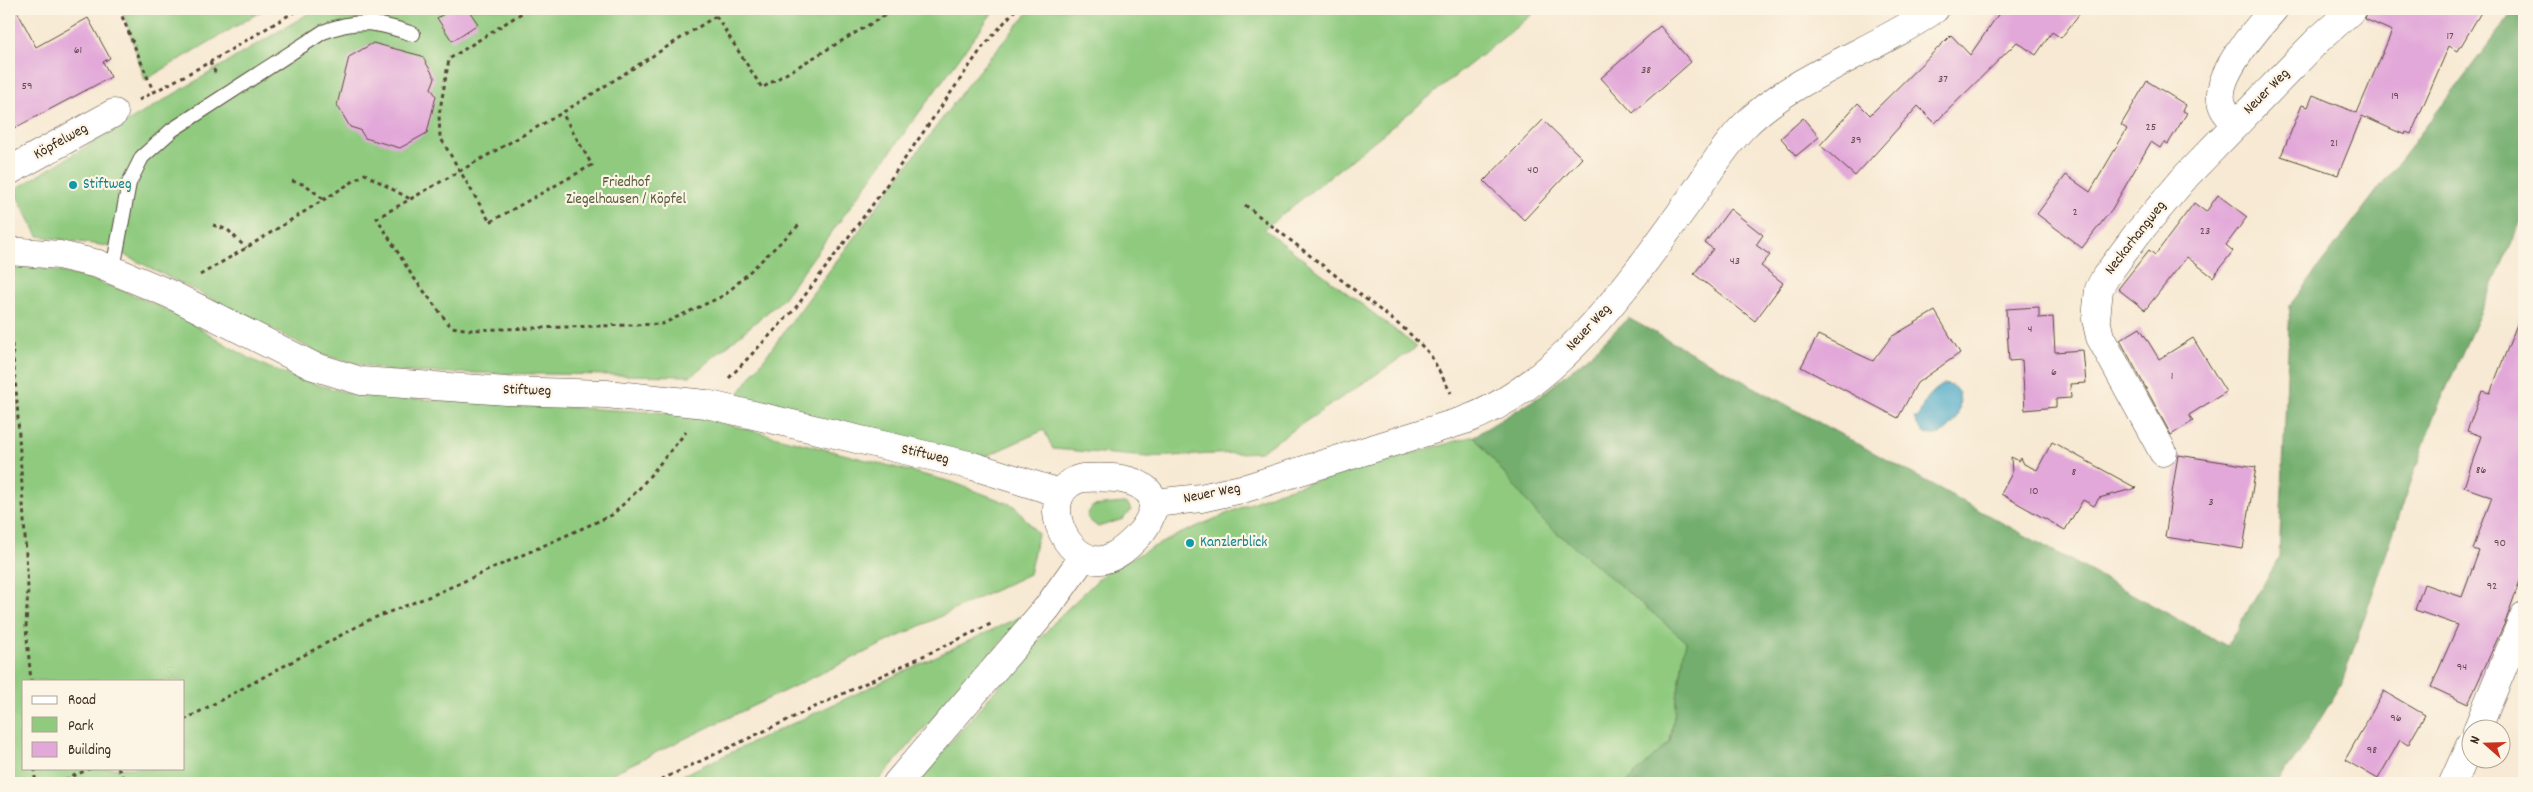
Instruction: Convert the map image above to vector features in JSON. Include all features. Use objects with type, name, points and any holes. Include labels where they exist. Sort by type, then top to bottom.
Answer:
[{"type":"street","name":"Neuer Weg","points":[[1154,503],[1201,498],[1246,488],[1492,410],[1564,354],[1615,300],[1734,138],[1765,108],[1788,92],[1879,43],[1935,9]]},
{"type":"street","name":"Neuer Weg","points":[[2274,9],[2247,42],[2227,71],[2222,84],[2220,98],[2224,109],[2237,123],[2318,40],[2353,9]]},
{"type":"street","name":"Köpfelweg","points":[[9,171],[114,113]]},
{"type":"street","name":"Neckarhangweg","points":[[2163,452],[2100,337],[2096,319],[2099,290],[2106,276],[2137,234],[2186,175],[2237,123]]},
{"type":"street","name":"Stiftweg","points":[[9,251],[77,258],[113,269],[170,294],[313,366],[362,381],[461,389],[606,394],[711,405],[973,466],[1060,492]]},
{"type":"street","points":[[1111,478],[1143,487],[1151,494],[1154,503],[1151,515],[1144,528],[1128,546],[1105,559],[1092,560],[1084,556],[1068,540],[1058,518],[1057,503],[1060,492],[1069,482],[1075,480],[1111,478]]},
{"type":"street","points":[[897,783],[1047,608],[1084,556]]},
{"type":"street","points":[[2481,720],[2524,616]]},
{"type":"street","points":[[2453,783],[2460,767]]},
{"type":"lane","points":[[113,269],[129,183],[142,157],[172,130],[323,32],[344,24],[364,22],[385,25],[412,34]]},
{"type":"path","points":[[119,9],[154,93]]},
{"type":"path","points":[[114,113],[210,62],[299,9]]},
{"type":"path","points":[[528,9],[449,59],[439,115],[440,137],[490,222],[592,165],[562,113]]},
{"type":"path","points":[[719,9],[716,16],[562,113],[377,218],[411,274],[451,327],[471,330],[662,324],[725,295],[801,223]]},
{"type":"path","points":[[716,16],[762,88],[894,10]]},
{"type":"path","points":[[185,719],[369,620],[442,591],[612,515],[627,503],[711,405],[734,370],[779,326],[799,302],[876,200],[951,90],[982,48],[1014,10]]},
{"type":"path","points":[[170,294],[365,174],[410,199]]},
{"type":"path","points":[[292,181],[306,185],[323,199]]},
{"type":"path","points":[[1245,205],[1407,331],[1430,354],[1465,420]]},
{"type":"path","points":[[213,225],[228,230],[246,248]]},
{"type":"path","points":[[9,312],[17,402],[28,588],[26,627],[31,680]]},
{"type":"path","points":[[654,783],[1000,619]]},
{"type":"path","points":[[35,770],[35,783]]},
{"type":"path","points":[[58,783],[87,770]]},
{"type":"path","points":[[119,770],[126,783]]},
{"type":"green space","points":[[122,9],[265,9],[145,80]]},
{"type":"green space","name":"Friedhof Ziegelhausen / Köpfel","points":[[316,9],[995,9],[782,300],[691,376],[393,372],[325,356],[107,246],[38,236],[14,190]]},
{"type":"green space","points":[[1031,9],[1539,9],[1264,229],[1417,347],[1260,452],[1148,457],[1053,449],[1044,430],[973,462],[732,402],[970,81]]},
{"type":"green space","points":[[2515,9],[2524,9],[2524,215],[2433,418],[2341,685],[2300,752],[2277,783],[1626,783],[1670,742],[1686,641],[1541,519],[1474,436],[1540,396],[1591,354],[1628,318],[2227,646],[2279,558],[2290,305]]},
{"type":"green space","points":[[9,266],[56,271],[105,284],[130,293],[196,326],[242,354],[272,369],[328,388],[363,396],[688,414],[952,482],[1015,506],[1038,534],[1029,574],[592,783],[9,783]]},
{"type":"green space","points":[[1474,436],[1541,519],[1686,641],[1670,742],[1626,783],[915,783],[1058,618],[1108,570],[1175,536],[1277,492]]},
{"type":"green space","points":[[1128,504],[1131,510],[1123,519],[1098,527],[1088,519],[1088,513],[1093,506]]},
{"type":"green space","points":[[1026,614],[876,783],[666,783]]},
{"type":"water","points":[[1944,384],[1953,386],[1959,393],[1960,406],[1957,417],[1944,432],[1935,435],[1927,434],[1920,428],[1914,418],[1918,418],[1930,394]]},
{"type":"building","points":[[9,9],[16,9],[36,47],[88,18],[110,58],[103,62],[111,77],[9,131]]},
{"type":"building","points":[[452,9],[468,9],[478,24],[452,41],[437,18]]},
{"type":"building","points":[[2002,9],[2083,9],[2061,38],[2052,32],[2036,55],[2017,42],[1935,123],[1918,106],[1855,176],[1820,145],[1858,103],[1870,115],[1951,35],[1970,55]]},
{"type":"building","points":[[2368,9],[2483,9],[2458,51],[2449,46],[2411,134],[2406,132],[2405,135],[2362,116],[2338,175],[2281,156],[2302,105],[2308,107],[2313,95],[2357,113],[2392,31],[2365,19]]},
{"type":"building","points":[[1660,26],[1691,62],[1633,113],[1601,78]]},
{"type":"building","points":[[373,43],[422,56],[435,78],[431,88],[436,96],[427,133],[400,148],[365,138],[360,130],[350,127],[337,105],[349,57]]},
{"type":"building","points":[[2147,81],[2186,105],[2183,111],[2187,113],[2168,144],[2164,142],[2160,148],[2151,142],[2112,209],[2082,248],[2037,214],[2066,175],[2090,192],[2127,129],[2121,125]]},
{"type":"building","points":[[1803,118],[1819,137],[1796,156],[1781,138]]},
{"type":"building","points":[[1543,120],[1582,158],[1524,220],[1484,181]]},
{"type":"building","points":[[2218,195],[2247,217],[2226,245],[2233,251],[2213,277],[2187,257],[2145,310],[2118,289],[2149,250],[2155,255],[2194,203],[2206,212]]},
{"type":"building","points":[[1730,209],[1763,235],[1756,245],[1770,255],[1761,266],[1783,283],[1755,321],[1694,274],[1713,249],[1705,243]]},
{"type":"building","points":[[2039,307],[2039,318],[2053,317],[2055,352],[2083,350],[2086,383],[2070,384],[2071,398],[2056,399],[2056,407],[2025,410],[2022,360],[2009,361],[2006,309]]},
{"type":"building","points":[[2523,309],[2524,569],[2506,620],[2468,704],[2431,687],[2458,625],[2415,610],[2424,584],[2462,597],[2479,551],[2473,549],[2492,497],[2464,487],[2481,436],[2467,431],[2482,391],[2490,393]]},
{"type":"building","points":[[1935,311],[1960,353],[1917,383],[1898,418],[1801,367],[1818,335],[1873,361],[1891,337]]},
{"type":"building","points":[[2140,328],[2159,359],[2193,338],[2226,392],[2189,415],[2193,421],[2171,435],[2120,340]]},
{"type":"building","points":[[2052,442],[2136,488],[2099,498],[2094,506],[2083,500],[2065,530],[2001,494],[2012,473],[2011,457],[2019,461],[2021,458],[2024,464],[2037,470]]},
{"type":"building","points":[[2178,455],[2256,467],[2243,549],[2165,537]]},
{"type":"building","points":[[2384,691],[2425,715],[2408,745],[2400,740],[2378,779],[2345,760]]},
{"type":"place","name":"Stiftweg","points":[[73,185]]},
{"type":"place","name":"Kanzlerblick","points":[[1190,543]]}]
